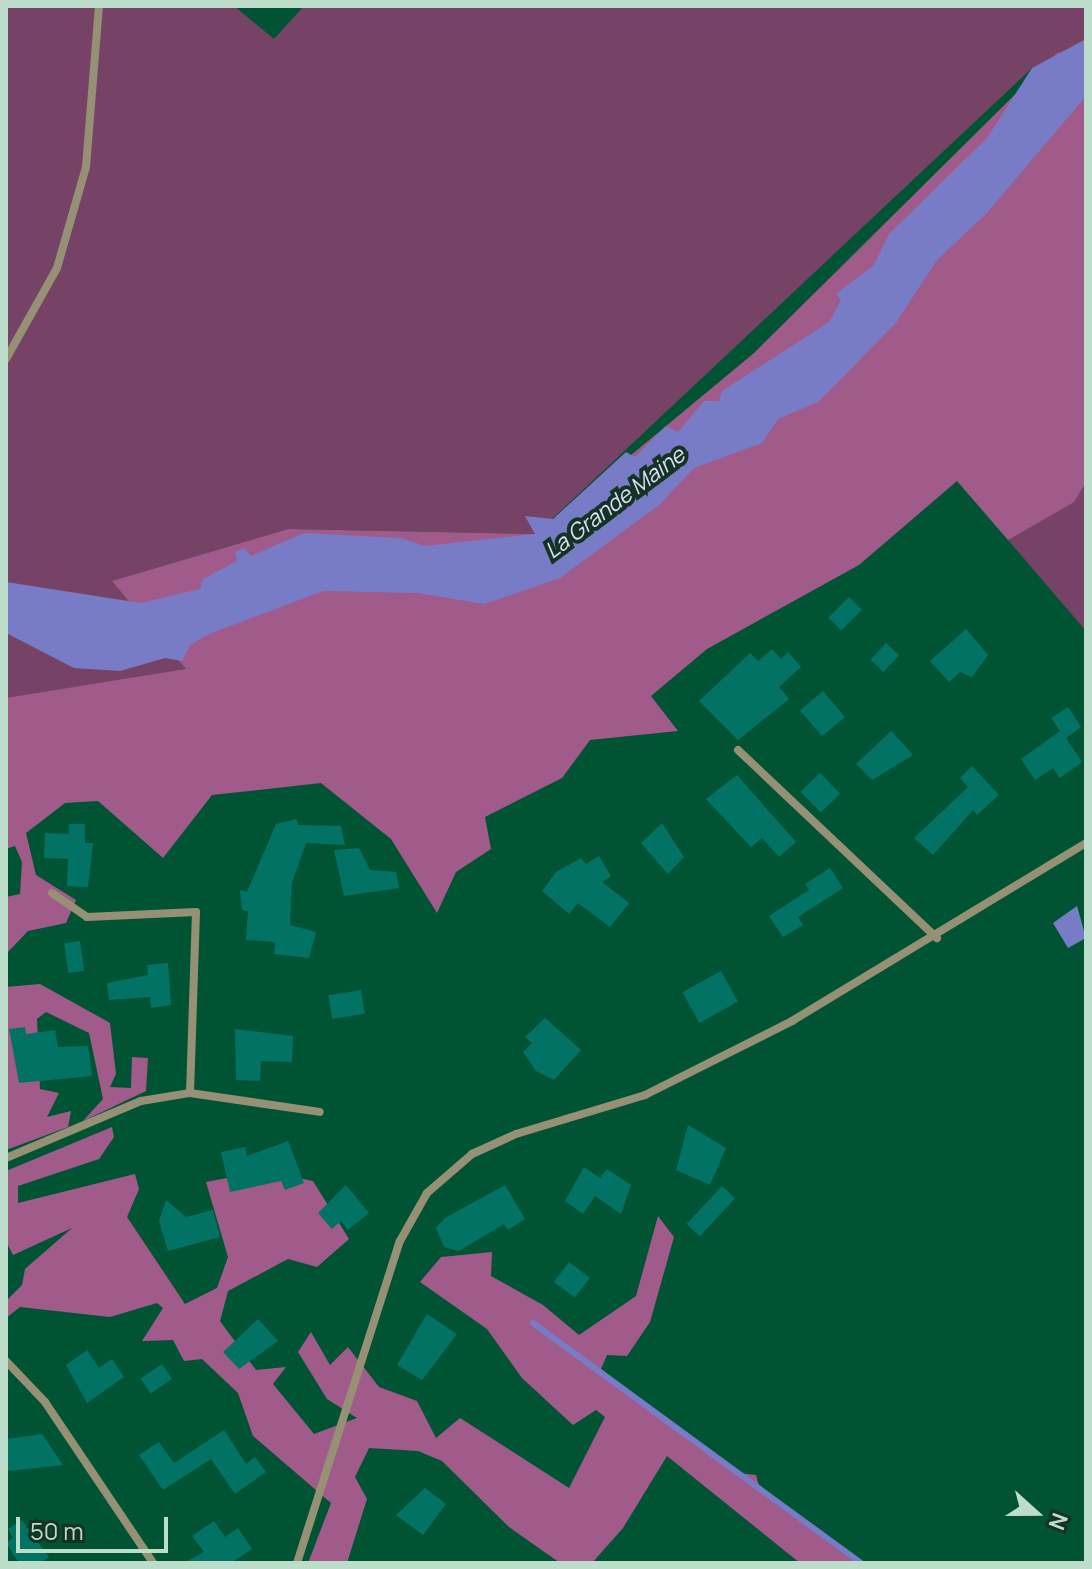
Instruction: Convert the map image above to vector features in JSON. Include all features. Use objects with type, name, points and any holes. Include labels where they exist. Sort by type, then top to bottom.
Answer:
[{"type":"street","points":[[6,359],[57,268],[86,167],[99,6]]},
{"type":"street","points":[[738,750],[937,938]]},
{"type":"street","points":[[297,1563],[400,1241],[427,1193],[472,1154],[516,1134],[645,1095],[937,938],[1086,843]]},
{"type":"street","points":[[52,893],[87,917],[196,912],[190,1093]]},
{"type":"street","points":[[6,1158],[141,1101],[190,1093],[320,1112]]},
{"type":"street","points":[[6,1361],[45,1402],[153,1563]]},
{"type":"shaded area","points":[[6,6],[234,6],[274,39],[304,6],[1086,6],[1086,47],[1032,68],[536,534],[288,529],[113,581],[186,669],[6,717]]},
{"type":"shaded area","points":[[1086,46],[1086,482],[1074,502],[1008,540],[957,481],[859,565],[707,649],[651,696],[678,731],[590,740],[562,778],[485,817],[491,849],[456,872],[437,913],[391,839],[321,783],[212,795],[163,858],[98,801],[65,803],[26,833],[36,875],[76,900],[66,923],[28,931],[6,954],[6,897],[20,894],[22,862],[15,846],[6,849],[6,698],[186,669],[112,581],[288,529],[536,534],[754,353],[1057,53]]},
{"type":"shaded area","points":[[1086,420],[1086,631],[1008,540]]},
{"type":"shaded area","points":[[40,984],[110,1023],[116,1074],[110,1087],[131,1088],[132,1057],[148,1058],[146,1091],[83,1121],[103,1099],[89,1033],[46,1012],[37,1019],[40,1089],[59,1093],[47,1117],[71,1111],[68,1127],[6,1150],[6,987]]},
{"type":"shaded area","points":[[112,1127],[114,1137],[99,1159],[18,1186],[18,1203],[135,1174],[139,1189],[127,1217],[185,1304],[217,1288],[228,1257],[206,1182],[264,1171],[313,1181],[349,1239],[317,1267],[288,1259],[228,1291],[220,1321],[256,1370],[286,1367],[273,1384],[314,1434],[357,1418],[327,1399],[298,1352],[311,1332],[330,1365],[348,1347],[379,1387],[417,1401],[436,1438],[460,1418],[569,1488],[605,1417],[596,1410],[573,1425],[522,1378],[487,1329],[420,1282],[441,1257],[492,1252],[491,1276],[543,1305],[579,1335],[636,1296],[658,1216],[674,1237],[650,1322],[627,1356],[607,1355],[601,1369],[738,1473],[756,1475],[761,1493],[856,1563],[800,1563],[667,1456],[623,1528],[592,1563],[560,1563],[509,1527],[442,1461],[418,1451],[369,1448],[355,1477],[367,1499],[347,1563],[308,1563],[331,1503],[253,1436],[238,1393],[202,1359],[184,1361],[173,1340],[142,1341],[163,1308],[157,1303],[110,1317],[20,1307],[6,1318],[6,1301],[22,1285],[25,1269],[72,1228],[13,1255],[6,1241],[6,1171]]},
{"type":"water","name":"La Grande Maine","points":[[1086,39],[1086,96],[986,214],[937,260],[895,324],[818,402],[778,419],[762,443],[694,468],[659,505],[560,578],[485,604],[417,593],[323,591],[209,634],[190,645],[182,661],[165,658],[120,671],[74,668],[6,633],[6,582],[141,603],[200,589],[203,579],[237,561],[235,552],[244,548],[251,556],[304,533],[401,538],[425,546],[535,534],[525,516],[553,519],[626,452],[635,457],[666,426],[678,432],[704,401],[719,401],[722,391],[829,322],[841,300],[836,294],[874,265],[889,234],[987,138],[1032,68]]},
{"type":"water","points":[[1077,906],[1086,938],[1068,948],[1053,923]]},
{"type":"building","points":[[849,597],[862,610],[841,630],[828,618]]},
{"type":"building","points":[[966,629],[988,655],[972,677],[960,672],[949,682],[930,661]]},
{"type":"building","points":[[886,643],[899,655],[883,672],[870,660]]},
{"type":"building","points":[[772,649],[781,659],[788,652],[801,667],[779,687],[789,699],[738,740],[699,701],[750,653],[758,661]]},
{"type":"building","points":[[823,691],[845,717],[822,736],[800,710]]},
{"type":"building","points":[[1068,707],[1081,727],[1066,738],[1082,762],[1060,778],[1053,768],[1035,780],[1021,759],[1060,731],[1051,718]]},
{"type":"building","points":[[891,731],[913,755],[872,780],[856,764]]},
{"type":"building","points":[[972,766],[999,795],[977,815],[973,810],[933,855],[914,838],[968,787],[960,778]]},
{"type":"building","points":[[820,773],[840,794],[821,813],[801,792]]},
{"type":"building","points":[[737,775],[796,842],[779,857],[762,838],[751,847],[706,799]]},
{"type":"building","points":[[297,819],[298,825],[341,826],[345,845],[306,843],[292,883],[290,925],[316,932],[309,958],[274,954],[275,942],[246,940],[248,911],[242,910],[240,890],[247,892],[276,824]]},
{"type":"building","points":[[662,823],[684,857],[668,874],[641,843]]},
{"type":"building","points":[[69,824],[85,824],[85,843],[93,843],[88,887],[67,886],[68,859],[44,858],[45,833],[69,834]]},
{"type":"building","points":[[359,848],[370,870],[396,872],[399,888],[344,896],[334,850]]},
{"type":"building","points":[[599,856],[611,876],[602,882],[629,903],[610,927],[578,903],[569,914],[542,891],[556,872],[581,858],[586,864]]},
{"type":"building","points":[[830,868],[843,888],[798,917],[803,925],[783,937],[769,916],[809,890],[805,884]]},
{"type":"building","points":[[80,941],[84,971],[68,973],[64,943]]},
{"type":"building","points":[[168,963],[171,1005],[151,1008],[150,997],[109,1000],[107,983],[148,975],[147,965]]},
{"type":"building","points":[[721,971],[738,1002],[699,1023],[683,992]]},
{"type":"building","points":[[361,990],[365,1014],[332,1019],[328,995]]},
{"type":"building","points":[[545,1018],[581,1050],[554,1080],[536,1071],[523,1052],[532,1043],[525,1037]]},
{"type":"building","points":[[25,1027],[26,1034],[55,1030],[58,1047],[88,1046],[92,1076],[19,1083],[9,1029]]},
{"type":"building","points":[[235,1029],[293,1036],[292,1062],[261,1061],[260,1081],[236,1080]]},
{"type":"building","points":[[688,1125],[726,1148],[710,1185],[676,1170]]},
{"type":"building","points":[[288,1141],[304,1183],[285,1190],[281,1181],[230,1192],[221,1152],[245,1147],[247,1156]]},
{"type":"building","points":[[584,1167],[600,1178],[607,1169],[631,1185],[621,1214],[595,1196],[583,1214],[565,1201]]},
{"type":"building","points":[[346,1185],[369,1213],[348,1230],[341,1221],[332,1229],[318,1213]]},
{"type":"building","points":[[505,1185],[525,1219],[508,1230],[504,1224],[459,1251],[444,1247],[436,1228],[445,1218]]},
{"type":"building","points":[[722,1186],[735,1198],[700,1236],[687,1224]]},
{"type":"building","points":[[166,1200],[186,1217],[213,1210],[220,1237],[168,1251],[159,1221]]},
{"type":"building","points":[[569,1262],[590,1278],[575,1298],[554,1282]]},
{"type":"building","points":[[427,1314],[457,1334],[422,1380],[397,1365]]},
{"type":"building","points":[[258,1319],[278,1341],[239,1369],[223,1352]]},
{"type":"building","points":[[87,1350],[99,1368],[112,1359],[124,1377],[87,1403],[66,1365]]},
{"type":"building","points":[[162,1364],[172,1379],[151,1393],[140,1379]]},
{"type":"building","points":[[224,1430],[246,1464],[255,1457],[266,1472],[235,1494],[211,1459],[163,1490],[139,1455],[159,1442],[174,1463]]},
{"type":"building","points":[[42,1434],[63,1465],[8,1471],[6,1439]]},
{"type":"building","points":[[425,1488],[446,1504],[423,1535],[396,1515]]},
{"type":"building","points":[[22,1520],[49,1557],[40,1563],[19,1563],[6,1543],[13,1538],[8,1529]]},
{"type":"building","points":[[214,1521],[225,1537],[238,1528],[252,1549],[231,1563],[184,1563],[204,1552],[192,1536]]},
{"type":"waterway","points":[[533,1323],[861,1563]]}]
